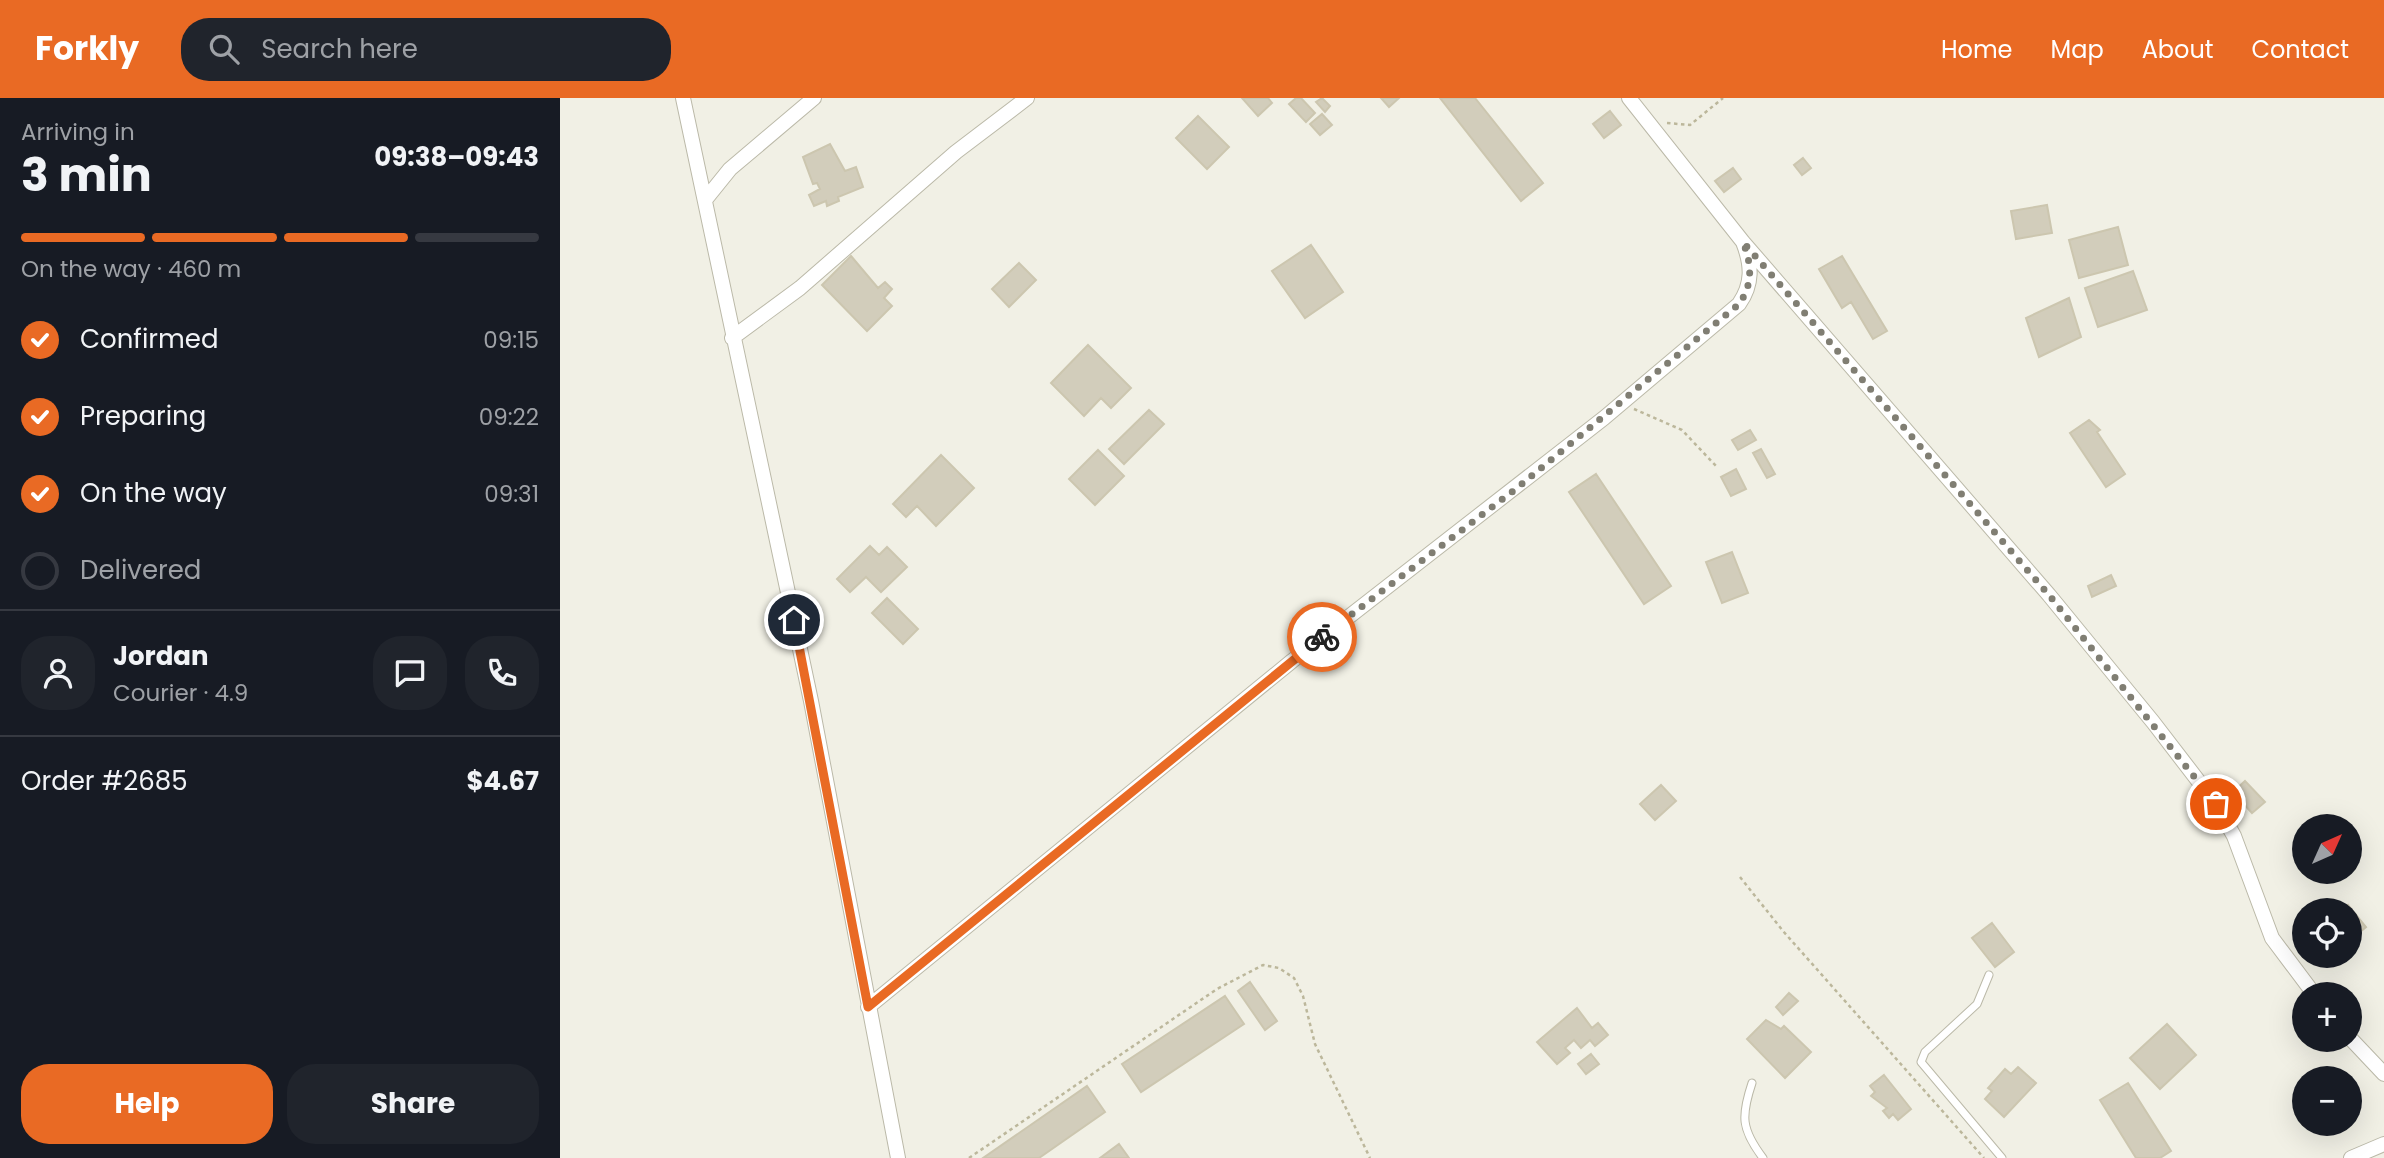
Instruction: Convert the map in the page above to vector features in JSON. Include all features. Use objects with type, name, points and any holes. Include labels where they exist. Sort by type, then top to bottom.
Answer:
[{"type":"street","points":[[683,98],[811,701],[898,1158]]},
{"type":"street","points":[[705,200],[730,169],[814,98]]},
{"type":"street","points":[[732,338],[800,288],[956,152],[1027,98]]},
{"type":"street","points":[[1629,98],[1743,242],[2049,595],[2216,804],[2234,836],[2273,937],[2305,982]]},
{"type":"street","points":[[868,1007],[1302,653],[1621,404],[1739,304],[1748,291],[1750,276],[1749,257],[1743,242]]},
{"type":"street","points":[[2362,1051],[2384,1074]]},
{"type":"street","points":[[2351,1158],[2384,1144]]},
{"type":"lane","points":[[1989,975],[1977,1004],[1925,1052],[1921,1062],[2003,1158]]},
{"type":"lane","points":[[1752,1083],[1744,1124],[1751,1142],[1763,1158]]},
{"type":"path","points":[[1646,121],[1690,125],[1723,98]]},
{"type":"path","points":[[1621,404],[1682,430],[1716,466]]},
{"type":"path","points":[[1740,877],[1783,931],[1984,1158]]},
{"type":"path","points":[[969,1158],[1217,989],[1263,965],[1279,968],[1294,978],[1303,996],[1315,1044],[1370,1158]]},
{"type":"building","points":[[1242,98],[1268,98],[1272,103],[1258,116]]},
{"type":"building","points":[[1296,98],[1301,98],[1315,113],[1306,122],[1289,104]]},
{"type":"building","points":[[1322,98],[1330,106],[1325,112],[1316,102]]},
{"type":"building","points":[[1381,98],[1399,98],[1389,107]]},
{"type":"building","points":[[1440,98],[1475,98],[1543,183],[1521,201]]},
{"type":"building","points":[[1610,111],[1621,125],[1604,138],[1593,124]]},
{"type":"building","points":[[1322,114],[1332,125],[1320,135],[1310,124]]},
{"type":"building","points":[[1198,116],[1229,147],[1207,169],[1176,138]]},
{"type":"building","points":[[830,144],[845,171],[856,167],[863,187],[838,197],[839,201],[827,206],[826,201],[814,206],[809,195],[820,189],[817,183],[813,184],[803,157]]},
{"type":"building","points":[[1803,158],[1811,168],[1802,175],[1794,165]]},
{"type":"building","points":[[1733,168],[1741,179],[1724,192],[1715,181]]},
{"type":"building","points":[[2047,205],[2052,233],[2016,239],[2011,211]]},
{"type":"building","points":[[2118,227],[2128,265],[2079,278],[2069,240]]},
{"type":"building","points":[[1311,245],[1343,292],[1305,318],[1272,271]]},
{"type":"building","points":[[851,256],[878,288],[885,282],[892,289],[884,298],[892,306],[867,331],[822,285]]},
{"type":"building","points":[[1842,256],[1887,331],[1873,339],[1851,302],[1842,308],[1819,269]]},
{"type":"building","points":[[1019,263],[1036,280],[1009,307],[992,289]]},
{"type":"building","points":[[2133,271],[2147,310],[2098,327],[2085,288]]},
{"type":"building","points":[[2069,298],[2081,337],[2039,357],[2026,318]]},
{"type":"building","points":[[1088,345],[1131,388],[1111,408],[1101,398],[1084,416],[1051,383]]},
{"type":"building","points":[[1149,410],[1164,424],[1124,464],[1109,449]]},
{"type":"building","points":[[2089,420],[2100,430],[2097,432],[2125,474],[2106,487],[2070,433]]},
{"type":"building","points":[[1750,430],[1756,440],[1738,450],[1732,440]]},
{"type":"building","points":[[1761,449],[1775,474],[1767,478],[1753,453]]},
{"type":"building","points":[[1098,450],[1124,476],[1095,505],[1069,479]]},
{"type":"building","points":[[941,455],[974,488],[936,526],[917,506],[906,517],[893,504]]},
{"type":"building","points":[[1736,469],[1746,489],[1731,496],[1721,477]]},
{"type":"building","points":[[1596,474],[1671,586],[1644,604],[1569,492]]},
{"type":"building","points":[[870,546],[879,555],[887,547],[907,567],[881,592],[866,577],[850,592],[837,579]]},
{"type":"building","points":[[1732,552],[1748,593],[1722,603],[1706,562]]},
{"type":"building","points":[[2111,575],[2116,586],[2092,597],[2088,586]]},
{"type":"building","points":[[887,598],[918,629],[903,644],[872,613]]},
{"type":"building","points":[[2245,781],[2265,802],[2252,813],[2233,792]]},
{"type":"building","points":[[1661,785],[1676,801],[1655,820],[1640,804]]},
{"type":"building","points":[[1992,923],[2014,952],[1995,967],[1972,938]]},
{"type":"building","points":[[1250,982],[1277,1021],[1265,1030],[1238,991]]},
{"type":"building","points":[[1789,993],[1798,1001],[1783,1015],[1776,1007]]},
{"type":"building","points":[[1225,996],[1244,1024],[1141,1092],[1122,1064]]},
{"type":"building","points":[[1577,1008],[1592,1028],[1598,1023],[1608,1035],[1595,1046],[1590,1040],[1581,1048],[1574,1040],[1565,1048],[1570,1053],[1557,1064],[1537,1042]]},
{"type":"building","points":[[1766,1020],[1781,1029],[1784,1026],[1811,1052],[1785,1078],[1747,1039]]},
{"type":"building","points":[[2167,1024],[2196,1055],[2160,1089],[2130,1058]]},
{"type":"building","points":[[1591,1054],[1599,1064],[1586,1074],[1578,1064]]},
{"type":"building","points":[[2018,1067],[2036,1083],[2004,1117],[1985,1099],[1992,1091],[1988,1088],[2005,1069],[2011,1074]]},
{"type":"building","points":[[1884,1075],[1911,1109],[1898,1120],[1893,1114],[1889,1118],[1883,1111],[1887,1108],[1871,1096],[1875,1092],[1870,1086]]},
{"type":"building","points":[[2128,1083],[2171,1151],[2160,1158],[2136,1158],[2100,1100]]},
{"type":"building","points":[[1087,1086],[1105,1112],[1039,1158],[983,1158]]},
{"type":"building","points":[[1119,1144],[1129,1158],[1100,1158]]},
{"type":"way so far","points":[[1322,637],[1414,564],[1517,488],[1670,365],[1739,304],[1748,291],[1750,276],[1749,257],[1743,242],[1794,297],[2049,595],[2216,804]]},
{"type":"route","points":[[794,620],[868,1007],[1322,637]]}]
